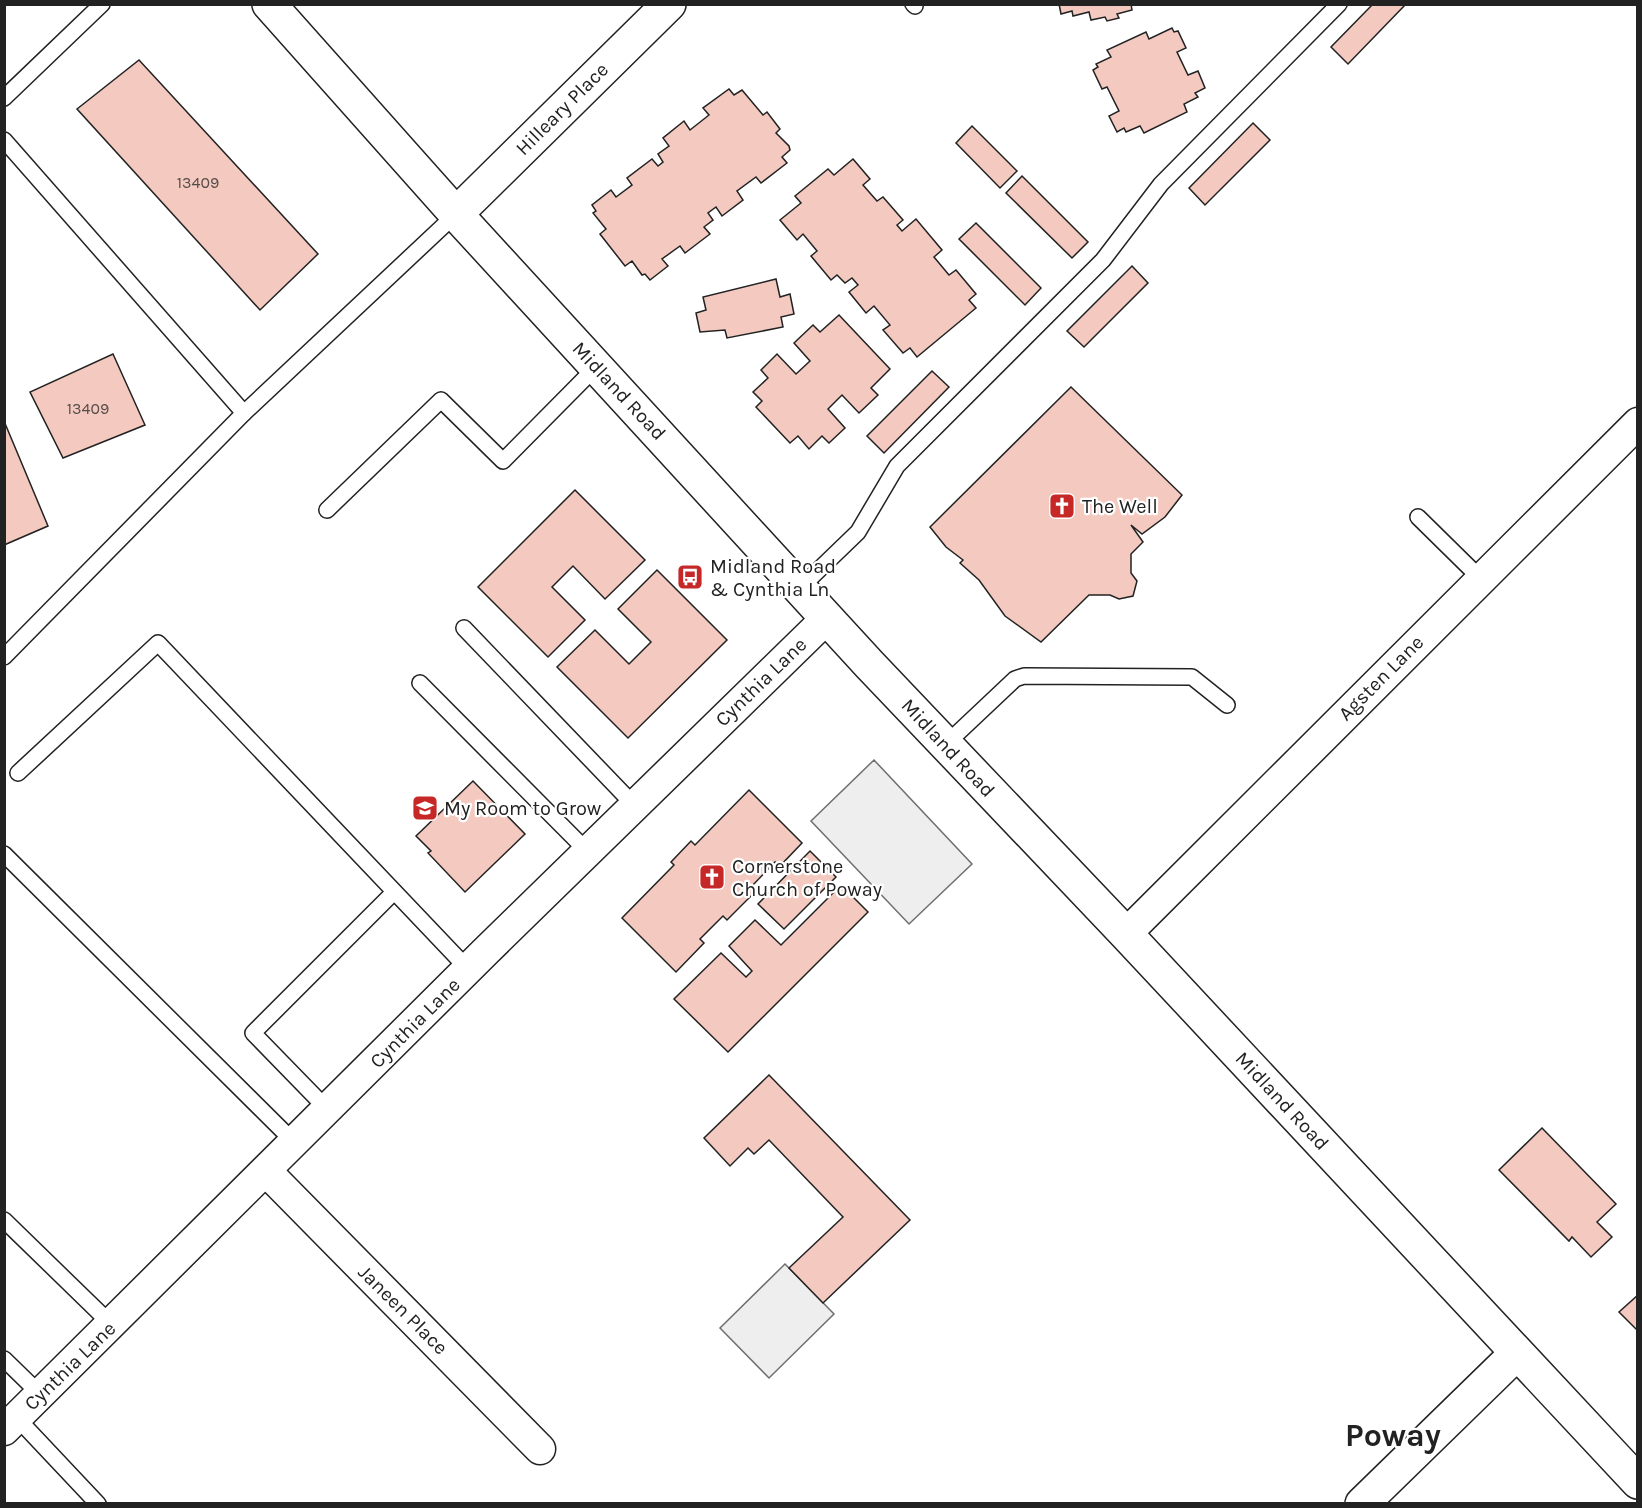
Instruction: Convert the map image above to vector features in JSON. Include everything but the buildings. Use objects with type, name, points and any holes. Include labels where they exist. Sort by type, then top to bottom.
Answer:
[{"type":"main road","name":"Midland Road","points":[[269,4],[456,214],[827,618],[1638,1482]]},
{"type":"main road","name":"Hilleary Place","points":[[456,214],[669,4]]},
{"type":"main road","points":[[1362,1503],[1517,1353]]},
{"type":"street","name":"Agsten Lane","points":[[1126,934],[1480,578],[1638,423]]},
{"type":"street","name":"Cynthia Lane","points":[[11,1424],[468,969],[827,618]]},
{"type":"street","name":"Janeen Place","points":[[266,1171],[540,1449]]},
{"type":"lane","points":[[4,98],[102,4]]},
{"type":"lane","points":[[800,588],[858,532],[897,466],[1103,260],[1161,184],[1338,4]]},
{"type":"lane","points":[[4,140],[244,413]]},
{"type":"lane","points":[[4,657],[244,413],[456,214]]},
{"type":"lane","points":[[327,510],[441,400],[503,460],[596,367]]},
{"type":"lane","points":[[1418,518],[1480,578]]},
{"type":"lane","points":[[464,628],[635,806]]},
{"type":"lane","points":[[18,773],[158,643],[468,969]]},
{"type":"lane","points":[[945,745],[1015,679],[1024,676],[1192,677],[1227,705]]},
{"type":"lane","points":[[420,683],[588,852]]},
{"type":"lane","points":[[4,854],[295,1143]]},
{"type":"lane","points":[[328,1110],[253,1033],[394,892]]},
{"type":"lane","points":[[4,1220],[112,1325]]},
{"type":"lane","points":[[4,1359],[41,1395]]},
{"type":"lane","points":[[11,1424],[98,1503]]},
{"type":"shaded area","points":[[874,760],[972,864],[909,924],[811,821]]},
{"type":"shaded area","points":[[785,1264],[834,1314],[769,1378],[720,1328]]},
{"type":"place","name":"The Well","points":[[1062,506]]},
{"type":"place","name":"Midland Road & Cynthia Ln","points":[[690,577]]},
{"type":"place","name":"My Room to Grow","points":[[425,808]]},
{"type":"place","name":"Cornerstone Church of Poway","points":[[712,877]]},
{"type":"district","name":"Poway","points":[[1393,1435]]}]
